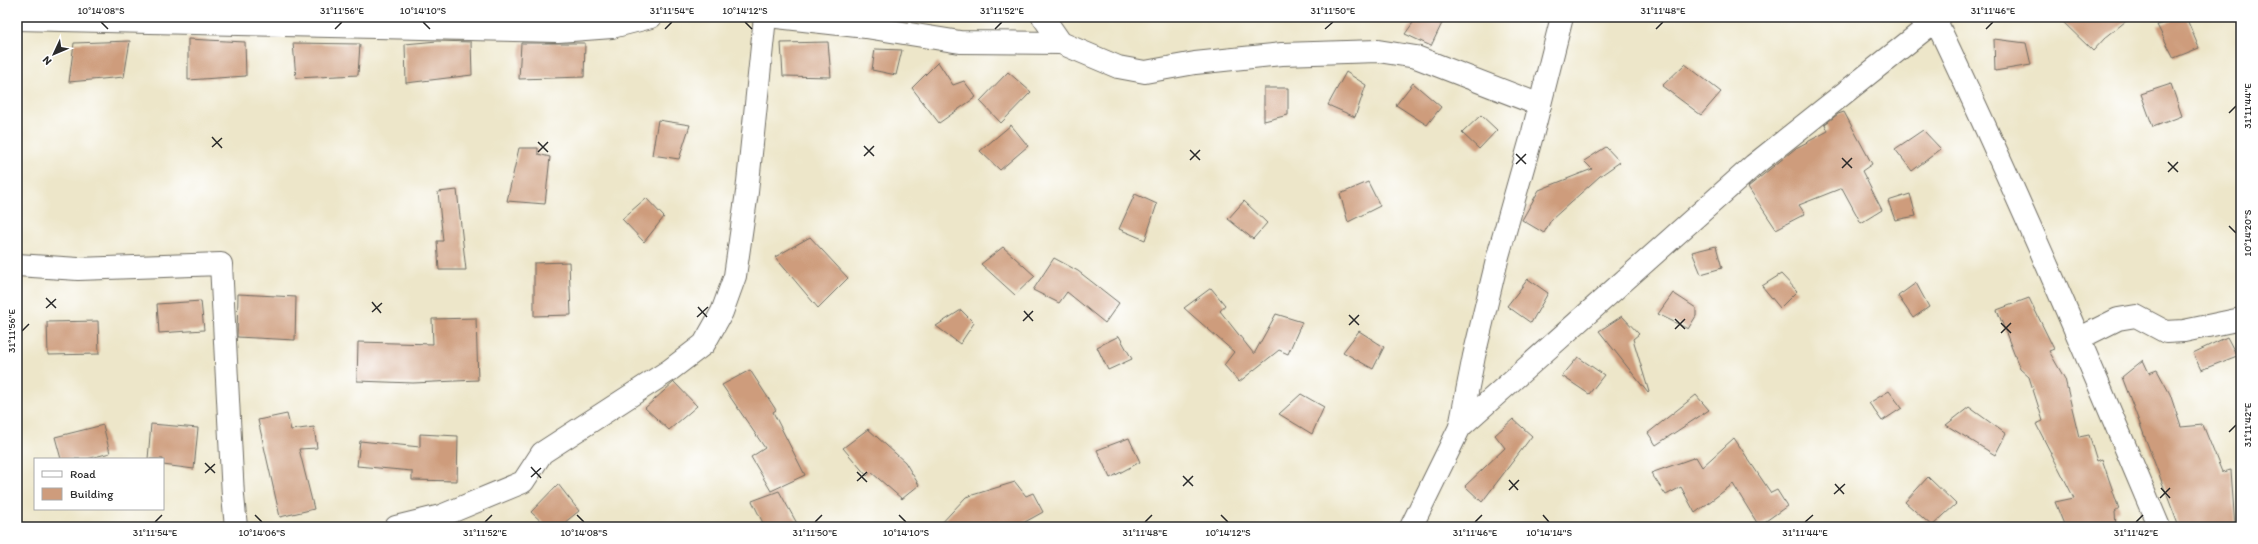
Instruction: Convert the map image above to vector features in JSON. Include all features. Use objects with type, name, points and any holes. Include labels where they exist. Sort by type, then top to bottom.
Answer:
[{"type":"street","points":[[17,19],[558,31],[612,26],[651,17]]},
{"type":"street","points":[[396,527],[441,516],[523,482],[542,453],[670,370],[704,344],[722,312],[735,276],[747,192],[765,17]]},
{"type":"street","points":[[776,17],[866,27],[960,42],[1061,43],[1118,67],[1146,72],[1195,63],[1282,54],[1378,51],[1416,57],[1540,105]]},
{"type":"street","points":[[1043,17],[1061,43]]},
{"type":"street","points":[[1411,527],[1460,427],[1474,356],[1498,256],[1540,105],[1562,17]]},
{"type":"street","points":[[1460,427],[1754,165],[1937,18],[2080,338],[2159,527]]},
{"type":"street","points":[[17,265],[78,269],[221,264],[233,496],[236,527]]},
{"type":"street","points":[[2080,338],[2118,319],[2136,316],[2166,332],[2184,331],[2241,319]]},
{"type":"building","points":[[1417,17],[1445,17],[1431,46],[1405,34]]},
{"type":"building","points":[[2058,17],[2131,17],[2105,38],[2093,51]]},
{"type":"building","points":[[2186,17],[2199,48],[2174,58],[2157,25]]},
{"type":"building","points":[[188,39],[245,42],[246,76],[188,80]]},
{"type":"building","points":[[1994,39],[2026,43],[2031,65],[1995,71]]},
{"type":"building","points":[[130,41],[124,77],[69,82],[74,43]]},
{"type":"building","points":[[437,41],[471,42],[472,75],[406,83],[405,44]]},
{"type":"building","points":[[828,42],[831,77],[783,76],[781,43]]},
{"type":"building","points":[[293,43],[360,44],[358,75],[296,78]]},
{"type":"building","points":[[521,43],[585,43],[584,77],[519,79]]},
{"type":"building","points":[[875,49],[902,50],[896,75],[872,70]]},
{"type":"building","points":[[938,62],[953,85],[964,81],[976,97],[939,123],[912,88]]},
{"type":"building","points":[[1685,64],[1721,92],[1701,115],[1662,86]]},
{"type":"building","points":[[1008,72],[1031,92],[1001,123],[980,101]]},
{"type":"building","points":[[1346,72],[1366,85],[1355,117],[1328,105]]},
{"type":"building","points":[[1413,83],[1441,107],[1427,125],[1396,105]]},
{"type":"building","points":[[2171,84],[2182,116],[2153,127],[2141,94]]},
{"type":"building","points":[[1264,88],[1288,88],[1288,115],[1264,121]]},
{"type":"building","points":[[1844,112],[1872,164],[1862,171],[1882,210],[1861,223],[1842,188],[1799,205],[1805,214],[1776,229],[1748,187],[1796,148],[1828,131],[1825,124],[1838,114]]},
{"type":"building","points":[[1481,115],[1497,130],[1479,149],[1462,133]]},
{"type":"building","points":[[658,120],[690,125],[679,159],[652,155]]},
{"type":"building","points":[[1011,125],[1028,146],[1000,170],[980,151]]},
{"type":"building","points":[[1923,130],[1941,149],[1912,171],[1895,149]]},
{"type":"building","points":[[1606,147],[1620,162],[1600,176],[1551,220],[1544,233],[1522,220],[1539,190],[1592,169],[1584,161]]},
{"type":"building","points":[[519,148],[538,148],[538,154],[550,157],[545,204],[507,201]]},
{"type":"building","points":[[1368,182],[1380,206],[1348,222],[1340,194]]},
{"type":"building","points":[[457,190],[466,270],[439,270],[437,241],[443,241],[438,192]]},
{"type":"building","points":[[1135,194],[1157,204],[1145,240],[1119,229]]},
{"type":"building","points":[[1910,194],[1916,216],[1895,220],[1888,201]]},
{"type":"building","points":[[646,198],[664,217],[644,242],[622,219]]},
{"type":"building","points":[[1244,201],[1267,223],[1253,239],[1228,219]]},
{"type":"building","points":[[810,237],[848,278],[818,308],[775,257]]},
{"type":"building","points":[[1716,246],[1722,268],[1701,274],[1692,252]]},
{"type":"building","points":[[1003,247],[1035,276],[1015,295],[981,264]]},
{"type":"building","points":[[1054,258],[1078,271],[1119,303],[1105,323],[1067,292],[1059,303],[1033,290]]},
{"type":"building","points":[[569,262],[571,315],[534,316],[534,263]]},
{"type":"building","points":[[1781,274],[1797,291],[1780,308],[1762,286]]},
{"type":"building","points":[[1528,279],[1548,293],[1531,323],[1507,306]]},
{"type":"building","points":[[1916,283],[1929,307],[1913,318],[1898,296]]},
{"type":"building","points":[[1211,288],[1225,305],[1220,311],[1254,354],[1276,314],[1302,322],[1288,354],[1279,350],[1239,382],[1224,365],[1234,352],[1184,308]]},
{"type":"building","points":[[1673,293],[1696,308],[1696,316],[1688,329],[1658,314]]},
{"type":"building","points":[[238,294],[296,297],[295,340],[237,337]]},
{"type":"building","points":[[2029,298],[2054,349],[2049,351],[2065,379],[2079,437],[2089,435],[2097,461],[2102,459],[2119,509],[2115,512],[2116,527],[2065,527],[2055,502],[2074,498],[2036,424],[2043,421],[2029,377],[2020,369],[1997,310]]},
{"type":"building","points":[[201,301],[204,330],[159,333],[157,304]]},
{"type":"building","points":[[961,310],[974,323],[960,344],[936,326]]},
{"type":"building","points":[[1622,316],[1639,334],[1633,339],[1649,392],[1648,393],[1599,331]]},
{"type":"building","points":[[476,318],[478,380],[413,383],[357,381],[358,342],[433,344],[432,319]]},
{"type":"building","points":[[98,321],[99,354],[48,355],[47,322]]},
{"type":"building","points":[[1359,331],[1384,347],[1373,369],[1343,352]]},
{"type":"building","points":[[1119,336],[1132,359],[1108,370],[1097,347]]},
{"type":"building","points":[[2227,337],[2237,356],[2201,370],[2193,353]]},
{"type":"building","points":[[1578,357],[1604,375],[1589,394],[1562,376]]},
{"type":"building","points":[[2143,360],[2149,373],[2157,370],[2170,394],[2181,427],[2203,425],[2222,472],[2231,470],[2235,527],[2179,527],[2122,377]]},
{"type":"building","points":[[750,370],[776,410],[773,412],[805,475],[771,491],[751,457],[765,448],[722,385]]},
{"type":"building","points":[[674,382],[697,406],[669,430],[645,408]]},
{"type":"building","points":[[1889,391],[1902,408],[1882,421],[1869,403]]},
{"type":"building","points":[[1301,394],[1324,407],[1312,434],[1279,414]]},
{"type":"building","points":[[1696,395],[1709,410],[1656,445],[1648,433]]},
{"type":"building","points":[[1969,407],[2006,434],[1995,455],[1946,425]]},
{"type":"building","points":[[287,414],[291,430],[314,427],[317,448],[299,449],[314,509],[280,517],[258,420]]},
{"type":"building","points":[[1513,419],[1532,436],[1482,502],[1465,486],[1505,448],[1495,435]]},
{"type":"building","points":[[151,424],[198,428],[194,469],[164,465],[164,458],[148,458]]},
{"type":"building","points":[[103,425],[110,453],[91,458],[61,458],[55,437]]},
{"type":"building","points":[[868,429],[905,462],[919,485],[902,499],[871,472],[867,476],[843,448]]},
{"type":"building","points":[[420,434],[458,436],[457,481],[412,480],[412,471],[357,466],[360,441],[420,447]]},
{"type":"building","points":[[1129,438],[1140,462],[1110,478],[1097,450]]},
{"type":"building","points":[[1734,438],[1771,493],[1777,490],[1787,506],[1759,526],[1733,484],[1695,513],[1681,487],[1666,495],[1651,473],[1696,457],[1702,467]]},
{"type":"building","points":[[1928,477],[1956,504],[1932,526],[1905,502]]},
{"type":"building","points":[[1015,482],[1026,496],[1033,493],[1043,512],[1016,527],[938,527],[966,497]]},
{"type":"building","points":[[558,484],[579,511],[559,527],[547,527],[531,512]]},
{"type":"building","points":[[779,491],[799,527],[765,527],[752,501]]}]
